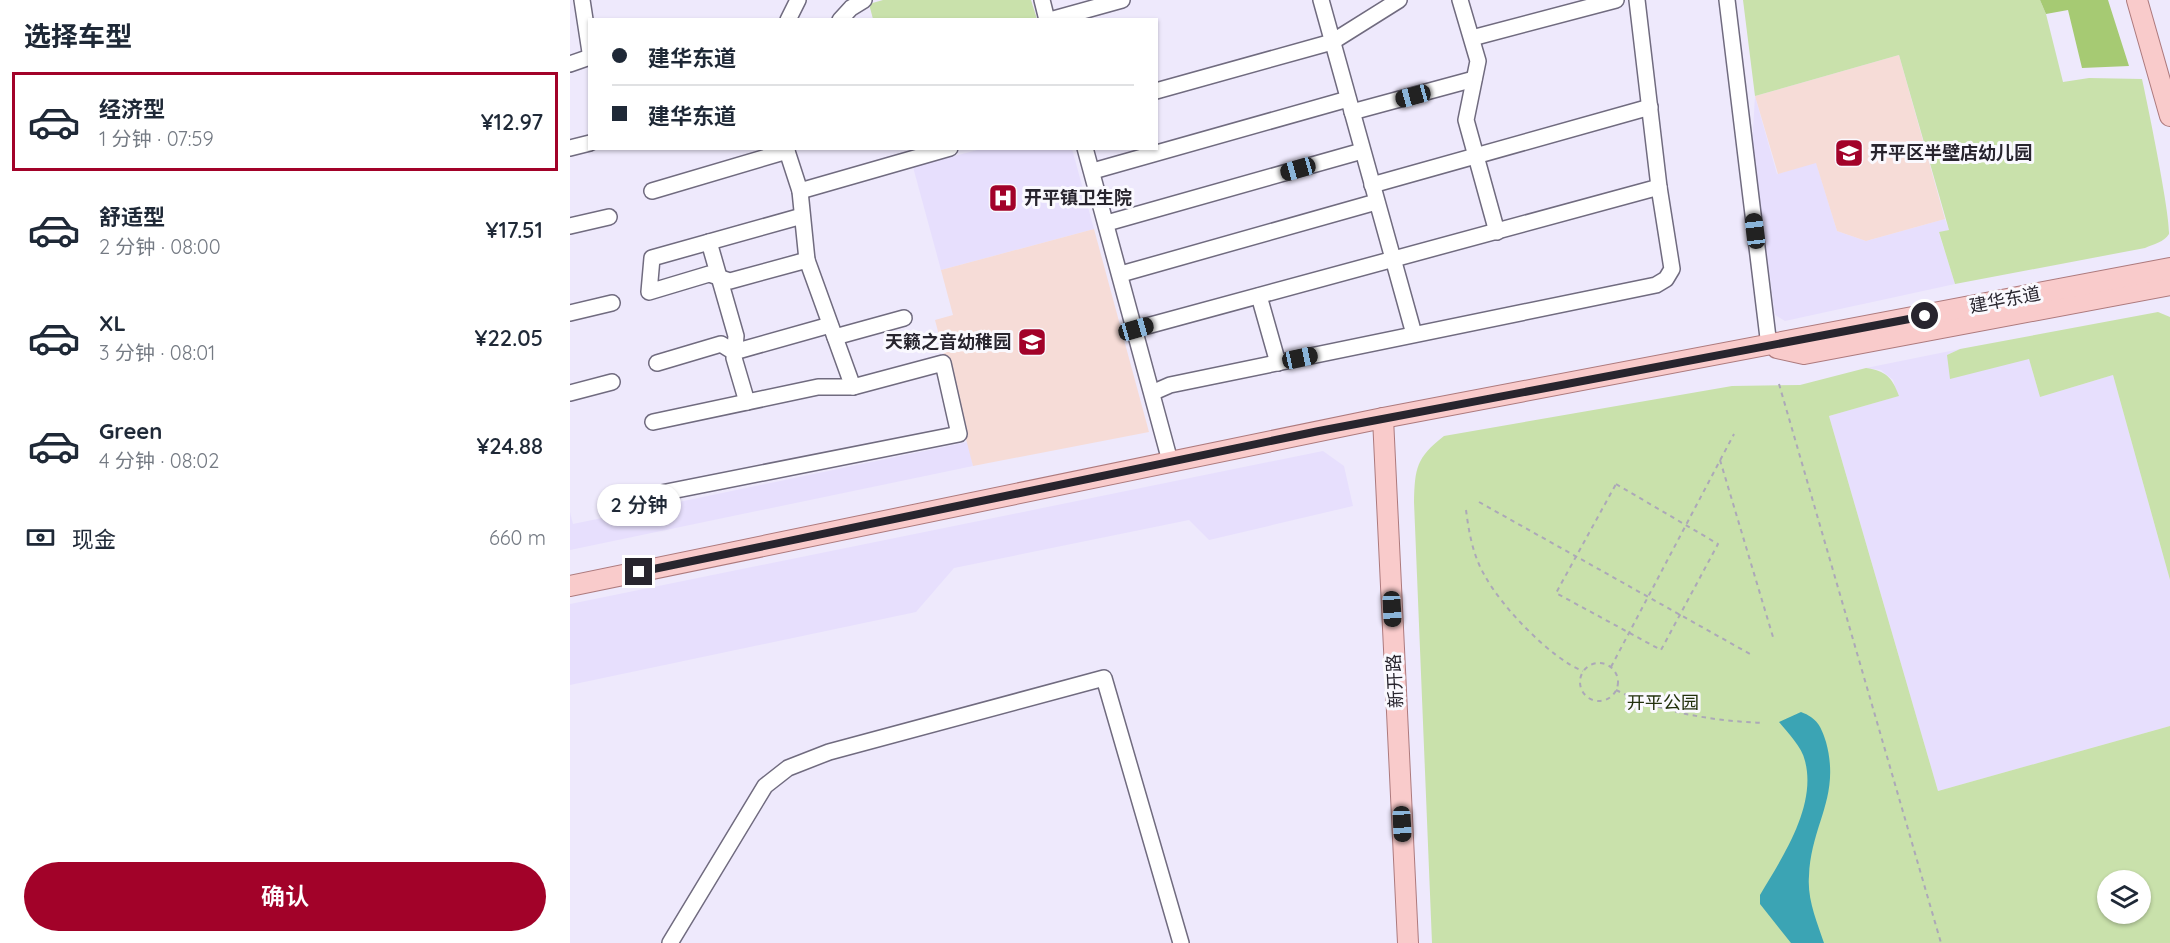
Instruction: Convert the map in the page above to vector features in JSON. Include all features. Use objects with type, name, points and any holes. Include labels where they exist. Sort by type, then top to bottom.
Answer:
[{"type":"main road","points":[[2138,0],[2170,116]]},
{"type":"main road","name":"建华东道","points":[[570,586],[1383,418],[2170,268]]},
{"type":"main road","name":"建华东道","points":[[1768,346],[1804,354],[2170,285]]},
{"type":"main road","name":"新开路","points":[[1383,418],[1408,943]]},
{"type":"street","points":[[582,0],[588,40]]},
{"type":"street","points":[[789,18],[798,0]]},
{"type":"street","points":[[842,18],[851,8],[864,0]]},
{"type":"street","points":[[1042,0],[1048,18]]},
{"type":"street","points":[[1056,18],[1122,0]]},
{"type":"street","points":[[1321,0],[1414,334]]},
{"type":"street","points":[[1158,90],[1332,42],[1399,0]]},
{"type":"street","points":[[1460,0],[1478,61],[1466,120],[1497,232]]},
{"type":"street","points":[[1472,38],[1616,0]]},
{"type":"street","points":[[1154,392],[1170,385],[1656,285],[1666,279],[1672,269],[1659,187],[1637,0]]},
{"type":"street","points":[[1727,0],[1768,346]]},
{"type":"street","points":[[570,64],[588,55]]},
{"type":"street","points":[[1093,171],[1350,106],[1474,79]]},
{"type":"street","points":[[1372,184],[1650,107]]},
{"type":"street","points":[[570,148],[588,144]]},
{"type":"street","points":[[652,190],[787,150],[800,191],[807,260],[853,387]]},
{"type":"street","points":[[800,191],[943,150]]},
{"type":"street","points":[[1086,150],[1154,392],[1170,461]]},
{"type":"street","points":[[1107,223],[1362,151]]},
{"type":"street","points":[[1136,329],[1659,187]]},
{"type":"street","points":[[1121,274],[1376,202]]},
{"type":"street","points":[[802,216],[652,258],[649,292],[709,274],[730,281],[807,260]]},
{"type":"street","points":[[570,226],[609,217]]},
{"type":"street","points":[[709,242],[736,336],[734,352],[747,402]]},
{"type":"street","points":[[1259,296],[1278,363]]},
{"type":"street","points":[[570,313],[612,303]]},
{"type":"street","points":[[657,363],[721,344],[734,352],[904,318]]},
{"type":"street","points":[[631,500],[959,434],[943,363],[853,387],[818,387],[653,422]]},
{"type":"street","points":[[570,393],[612,382]]},
{"type":"street","points":[[670,943],[765,786],[788,768],[829,752],[1104,678],[1181,943]]},
{"type":"path","points":[[1779,384],[1941,943]]},
{"type":"path","points":[[1611,667],[1734,434]]},
{"type":"path","points":[[1719,460],[1773,637]]},
{"type":"path","points":[[1616,484],[1718,544],[1661,650],[1556,593],[1576,556],[1616,484]]},
{"type":"path","points":[[1479,502],[1750,654]]},
{"type":"path","points":[[1466,510],[1474,551],[1485,577],[1521,623],[1537,638],[1583,671]]},
{"type":"path","points":[[1593,663],[1611,667],[1618,678],[1616,690],[1602,700],[1590,698],[1582,689],[1583,671],[1593,663]]},
{"type":"path","points":[[1616,690],[1640,701],[1720,721],[1764,723]]},
{"type":"shaded area","name":"开平区半壁店幼儿园","points":[[1899,55],[1945,219],[1866,241],[1837,231],[1816,163],[1778,174],[1755,96]]},
{"type":"shaded area","points":[[1755,96],[1777,174],[1816,162],[1837,231],[1866,241],[1945,219],[1949,230],[1939,233],[1955,284],[1785,321],[1775,315],[1752,148]]},
{"type":"shaded area","name":"开平镇卫生院","points":[[977,150],[1072,150],[1094,229],[941,270],[913,167]]},
{"type":"shaded area","name":"天籁之音幼稚园","points":[[1094,229],[1149,432],[973,466],[935,320],[953,315],[941,270]]},
{"type":"shaded area","points":[[1960,349],[1947,355],[2029,359],[2040,397],[2113,375],[2170,580],[2170,726],[1938,791],[1829,416],[1898,396],[1893,380],[1881,370],[1866,368]]},
{"type":"shaded area","points":[[968,442],[973,466],[570,550],[570,512],[573,524]]},
{"type":"shaded area","points":[[1323,451],[1344,466],[1353,506],[1209,540],[1189,520],[954,568],[916,612],[570,685],[570,604]]},
{"type":"green space","points":[[883,0],[1031,0],[1037,18],[873,18],[869,4]]},
{"type":"green space","points":[[1743,0],[2040,0],[2046,14],[2063,82],[2089,78],[2142,79],[2162,183],[2169,234],[2162,241],[2145,248],[1955,284],[1939,232],[1949,230],[1899,55],[1755,96]]},
{"type":"green space","points":[[2040,0],[2108,0],[2129,66],[2082,68],[2068,10],[2046,14]]},
{"type":"green space","points":[[2158,312],[2170,317],[2170,580],[2113,375],[2040,397],[2029,359],[1950,379],[1947,355],[1960,349]]},
{"type":"green space","name":"开平公园","points":[[1866,368],[1883,373],[1894,384],[1899,396],[1829,416],[1938,791],[2170,726],[2170,943],[1432,943],[1414,502],[1415,480],[1422,458],[1444,436],[1732,386],[1800,385]]},
{"type":"water","points":[[1801,712],[1815,720],[1820,727],[1830,761],[1828,795],[1811,858],[1809,876],[1811,902],[1824,943],[1791,943],[1760,904],[1760,895],[1795,831],[1806,796],[1805,761],[1794,740],[1779,722]]},
{"type":"place","name":"开平区半壁店幼儿园","points":[[1849,153]]},
{"type":"place","name":"开平镇卫生院","points":[[1003,198]]},
{"type":"place","name":"天籁之音幼稚园","points":[[1032,342]]},
{"type":"route","points":[[639,572],[1319,431],[1925,316]]}]
